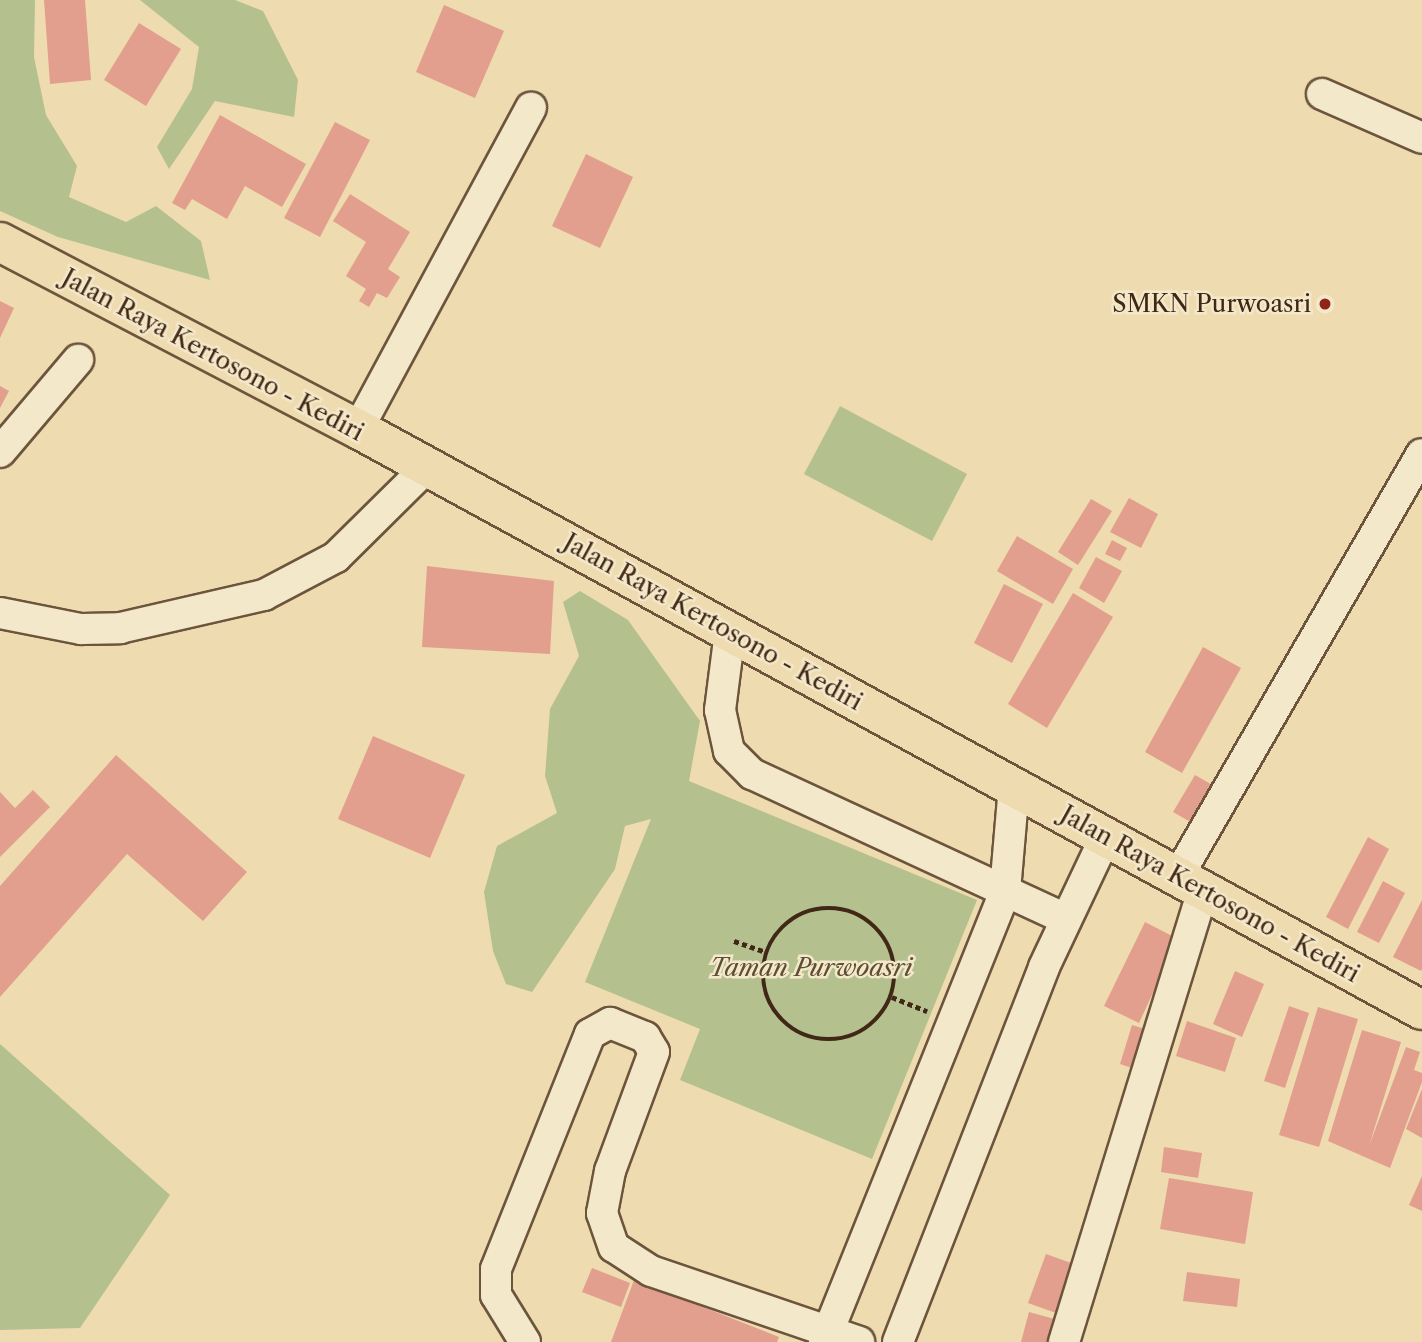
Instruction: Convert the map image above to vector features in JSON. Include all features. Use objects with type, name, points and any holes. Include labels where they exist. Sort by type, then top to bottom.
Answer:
[{"type":"highway","name":"Jalan Raya Kertosono - Kediri","points":[[0,242],[358,429],[425,469],[730,632],[1422,1010]]},
{"type":"street","points":[[1322,93],[1422,138]]},
{"type":"street","points":[[358,429],[531,108]]},
{"type":"street","points":[[0,452],[78,360]]},
{"type":"street","points":[[1064,1342],[1190,883],[1422,454]]},
{"type":"street","points":[[0,613],[81,629],[120,628],[264,595],[336,557],[425,469]]},
{"type":"street","points":[[730,632],[720,710],[729,751],[752,774],[1064,918]]},
{"type":"street","points":[[827,1336],[1005,891],[1013,787]]},
{"type":"street","points":[[898,1342],[1064,918],[1105,838]]},
{"type":"street","points":[[525,1342],[496,1295],[496,1269],[590,1034],[610,1023],[645,1037],[654,1052],[610,1171],[602,1213],[614,1247],[651,1271],[827,1336],[859,1342]]},
{"type":"path","points":[[810,910],[851,911],[884,937],[893,956],[892,997],[863,1032],[829,1040],[796,1032],[767,998],[766,952],[784,926],[810,910]]},
{"type":"path","points":[[734,941],[766,952]]},
{"type":"path","points":[[892,997],[954,1021]]},
{"type":"green space","points":[[0,0],[35,0],[34,57],[46,115],[77,166],[69,197],[126,222],[156,206],[201,241],[210,280],[58,237],[0,211]]},
{"type":"green space","points":[[140,0],[235,0],[263,11],[298,80],[294,117],[215,101],[169,169],[157,147],[192,89],[199,47]]},
{"type":"green space","points":[[840,406],[967,474],[932,541],[804,474]]},
{"type":"green space","name":"Taman Purwoasri","points":[[580,591],[628,620],[700,721],[689,781],[977,900],[872,1159],[680,1080],[700,1029],[585,982],[651,819],[625,826],[615,869],[532,992],[506,984],[493,951],[484,892],[497,846],[557,813],[545,776],[550,709],[579,656],[563,602]]},
{"type":"green space","points":[[0,1044],[170,1195],[80,1328],[0,1330]]},
{"type":"building","points":[[44,0],[85,0],[91,80],[50,84]]},
{"type":"building","points":[[444,5],[504,31],[475,98],[416,72]]},
{"type":"building","points":[[139,23],[181,49],[146,106],[104,80]]},
{"type":"building","points":[[220,115],[306,164],[282,207],[245,186],[227,219],[192,199],[185,210],[172,203]]},
{"type":"building","points":[[335,122],[370,140],[320,237],[284,218]]},
{"type":"building","points":[[586,154],[633,177],[600,248],[552,226]]},
{"type":"building","points":[[350,194],[410,232],[388,269],[400,277],[387,298],[377,293],[369,307],[359,301],[366,289],[346,276],[366,242],[333,221]]},
{"type":"building","points":[[0,301],[14,308],[0,338]]},
{"type":"building","points":[[0,386],[9,391],[0,408]]},
{"type":"building","points":[[1129,498],[1158,514],[1141,548],[1110,532]]},
{"type":"building","points":[[1091,499],[1112,511],[1078,565],[1058,552]]},
{"type":"building","points":[[1017,536],[1073,569],[1053,604],[997,571]]},
{"type":"building","points":[[1112,540],[1127,548],[1120,561],[1105,554]]},
{"type":"building","points":[[1096,557],[1122,571],[1104,603],[1079,588]]},
{"type":"building","points":[[427,566],[554,581],[550,654],[422,647]]},
{"type":"building","points":[[1004,584],[1043,604],[1012,663],[974,643]]},
{"type":"building","points":[[1073,593],[1113,617],[1047,728],[1008,704]]},
{"type":"building","points":[[1203,647],[1241,668],[1182,773],[1145,752]]},
{"type":"building","points":[[373,736],[465,775],[430,858],[338,819]]},
{"type":"building","points":[[116,755],[247,872],[203,921],[127,854],[0,997],[0,886]]},
{"type":"building","points":[[1195,775],[1223,791],[1201,828],[1173,812]]},
{"type":"building","points":[[33,790],[50,807],[0,857],[0,792],[15,808]]},
{"type":"building","points":[[1368,837],[1389,849],[1348,929],[1326,917]]},
{"type":"building","points":[[1383,881],[1405,893],[1379,943],[1357,932]]},
{"type":"building","points":[[1422,900],[1422,969],[1421,971],[1393,957]]},
{"type":"building","points":[[1145,922],[1178,939],[1139,1023],[1104,1006]]},
{"type":"building","points":[[1235,971],[1264,984],[1242,1037],[1213,1024]]},
{"type":"building","points":[[1289,1006],[1309,1013],[1285,1088],[1264,1081]]},
{"type":"building","points":[[1318,1007],[1358,1019],[1319,1147],[1279,1135]]},
{"type":"building","points":[[1187,1021],[1236,1038],[1225,1072],[1176,1056]]},
{"type":"building","points":[[1132,1025],[1148,1030],[1135,1069],[1120,1064]]},
{"type":"building","points":[[1362,1030],[1401,1042],[1369,1146],[1406,1047],[1420,1052],[1414,1070],[1422,1073],[1422,1082],[1390,1168],[1328,1141]]},
{"type":"building","points":[[1422,1089],[1422,1138],[1406,1129]]},
{"type":"building","points":[[1164,1147],[1202,1153],[1198,1178],[1161,1172]]},
{"type":"building","points":[[1422,1176],[1422,1211],[1409,1205]]},
{"type":"building","points":[[1169,1178],[1253,1192],[1245,1244],[1160,1229]]},
{"type":"building","points":[[1046,1254],[1074,1264],[1056,1313],[1028,1303]]},
{"type":"building","points":[[592,1268],[630,1283],[621,1307],[582,1292]]},
{"type":"building","points":[[1187,1272],[1240,1279],[1237,1307],[1183,1301]]},
{"type":"building","points":[[634,1280],[779,1337],[777,1342],[611,1342]]},
{"type":"building","points":[[1029,1312],[1058,1320],[1052,1342],[1021,1342]]},
{"type":"place","name":"SMKN Purwoasri","points":[[1325,304]]}]
